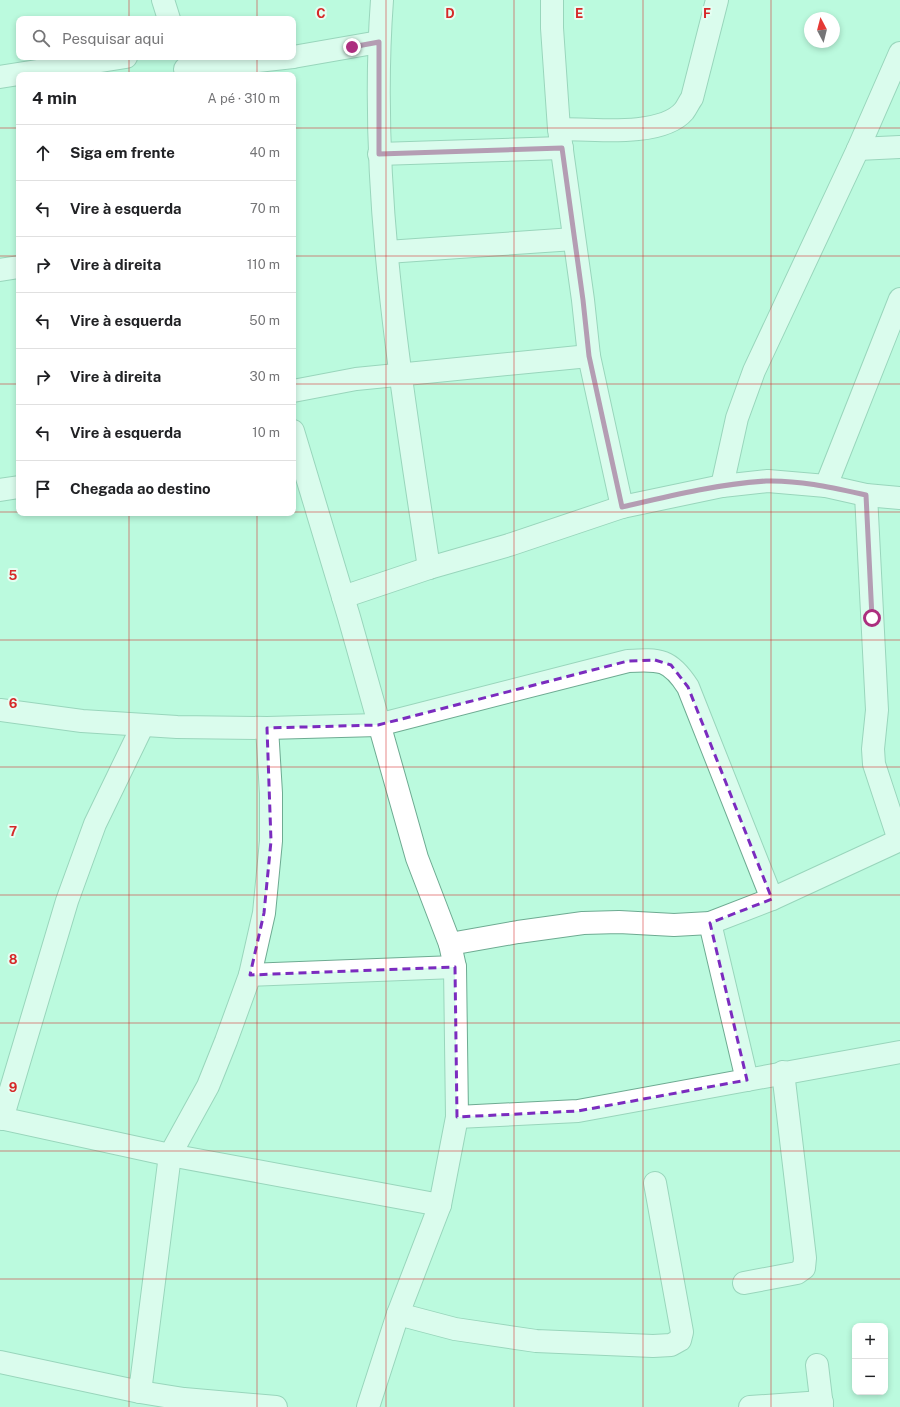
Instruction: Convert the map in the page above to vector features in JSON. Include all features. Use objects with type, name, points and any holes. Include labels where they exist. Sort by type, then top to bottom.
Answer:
[{"type":"street","points":[[164,0],[168,16]]},
{"type":"street","points":[[382,0],[379,42],[379,154],[387,252],[400,375],[429,568]]},
{"type":"street","points":[[552,0],[552,28],[561,138],[589,356],[622,507]]},
{"type":"street","points":[[379,154],[633,131],[666,123],[684,112],[692,98],[717,0]]},
{"type":"street","points":[[296,56],[379,42]]},
{"type":"street","points":[[722,486],[737,418],[754,371],[858,149],[900,53]]},
{"type":"street","points":[[57,72],[112,60]]},
{"type":"street","points":[[184,67],[260,60]]},
{"type":"street","points":[[0,77],[16,76]]},
{"type":"street","points":[[858,149],[900,147]]},
{"type":"street","points":[[387,252],[574,239]]},
{"type":"street","points":[[0,270],[16,268]]},
{"type":"street","points":[[826,486],[900,299]]},
{"type":"street","points":[[296,390],[356,379],[589,356]]},
{"type":"street","points":[[296,441],[343,597],[378,725],[417,858],[450,944],[455,967],[458,1116],[440,1205],[398,1314],[368,1407]]},
{"type":"street","points":[[343,597],[622,507],[722,486],[768,481],[826,486],[866,495],[900,498]]},
{"type":"street","points":[[0,490],[16,487]]},
{"type":"street","points":[[450,944],[518,932],[583,923],[619,922],[674,925],[710,923],[772,899],[899,840],[874,764],[872,749],[876,710],[866,495]]},
{"type":"street","points":[[0,710],[82,721],[143,725],[267,728],[378,725],[628,661],[655,660],[671,665],[688,687],[772,899]]},
{"type":"street","points":[[143,725],[95,824],[67,901],[1,1119],[170,1155],[440,1205]]},
{"type":"street","points":[[140,1392],[170,1155],[208,1086],[226,1041],[250,976],[264,913],[271,840],[271,793],[267,728]]},
{"type":"street","points":[[710,923],[747,1080]]},
{"type":"street","points":[[250,976],[455,967]]},
{"type":"street","points":[[458,1116],[578,1111],[783,1072],[900,1052]]},
{"type":"street","points":[[744,1283],[797,1273],[804,1268],[805,1258],[783,1072]]},
{"type":"street","points":[[398,1314],[455,1329],[536,1341],[653,1346],[671,1345],[680,1340],[682,1332],[655,1183]]},
{"type":"street","points":[[0,1362],[140,1392],[184,1399],[276,1407]]},
{"type":"street","points":[[750,1407],[822,1405],[817,1365]]},
{"type":"highlighted area","points":[[655,660],[671,665],[688,687],[772,899],[710,923],[747,1080],[578,1111],[457,1117],[455,967],[250,975],[264,913],[271,841],[267,728],[378,725],[628,661]]},
{"type":"route","points":[[352,47],[379,42],[379,154],[562,148],[583,300],[589,356],[622,507],[722,486],[768,481],[826,486],[866,495],[872,618]]}]
